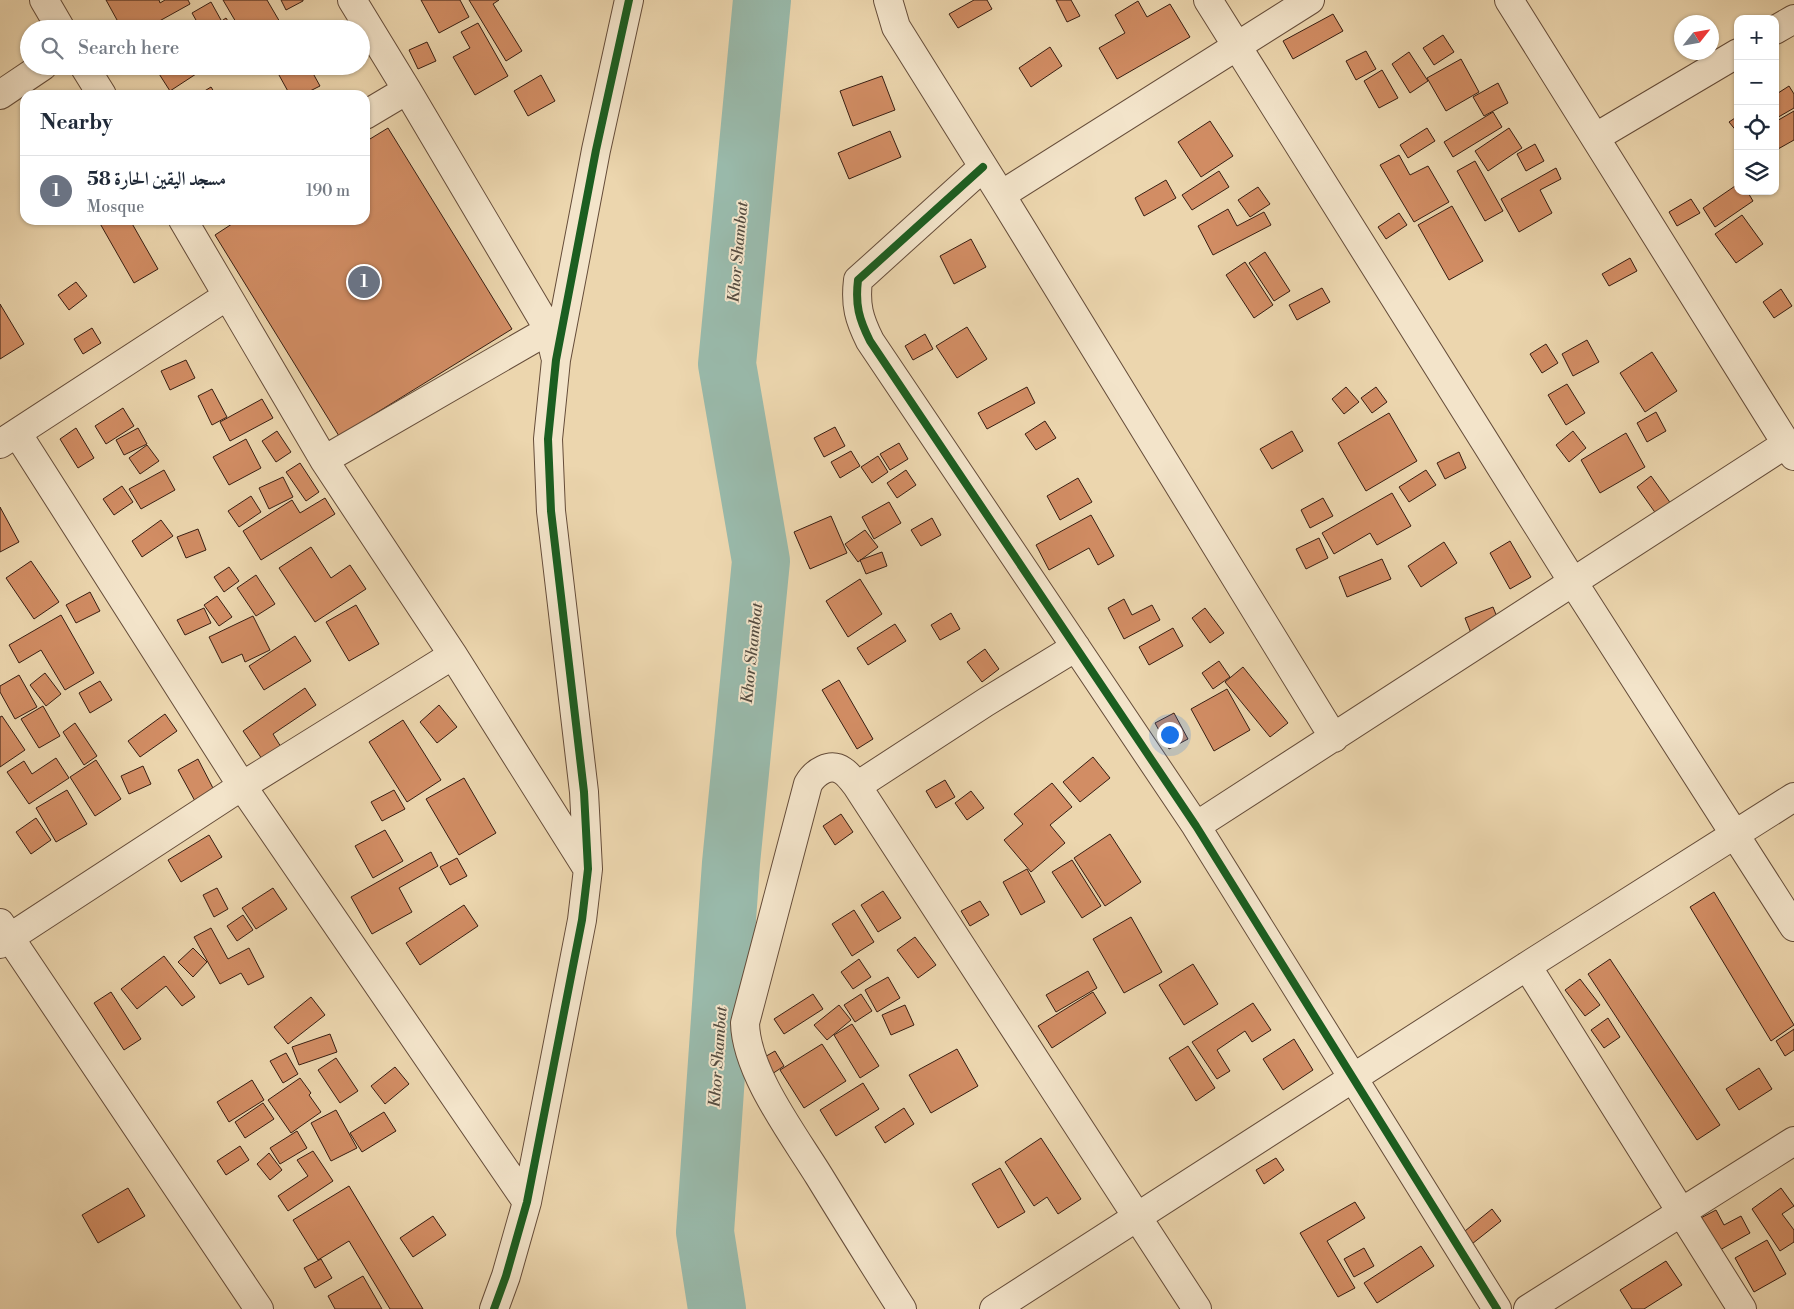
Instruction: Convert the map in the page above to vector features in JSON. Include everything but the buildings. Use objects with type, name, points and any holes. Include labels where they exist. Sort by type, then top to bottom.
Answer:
[{"type":"street","points":[[44,0],[56,20]]},
{"type":"street","points":[[352,0],[364,20]]},
{"type":"street","points":[[494,1309],[506,1276],[526,1202],[582,920],[588,869],[584,792],[551,511],[548,439],[556,360],[596,150],[629,0]]},
{"type":"street","points":[[888,0],[896,27],[1334,738]]},
{"type":"street","points":[[1208,0],[1238,45],[1573,582],[1794,927]]},
{"type":"street","points":[[1001,196],[1310,0]]},
{"type":"street","points":[[1196,826],[1573,582],[1790,450],[1509,0]]},
{"type":"street","points":[[1779,28],[1794,19]]},
{"type":"street","points":[[370,29],[549,330],[556,360]]},
{"type":"street","points":[[1596,137],[1734,55]]},
{"type":"street","points":[[0,95],[30,75]]},
{"type":"street","points":[[90,75],[99,90]]},
{"type":"street","points":[[370,112],[408,90]]},
{"type":"street","points":[[983,167],[858,280],[856,297],[861,322],[870,341],[1196,826],[1497,1309]]},
{"type":"street","points":[[187,225],[324,460],[454,655],[588,869]]},
{"type":"street","points":[[227,296],[9,439],[242,786],[526,1202]]},
{"type":"street","points":[[324,460],[549,330]]},
{"type":"street","points":[[857,786],[986,702],[1076,647]]},
{"type":"street","points":[[259,1309],[3,935],[454,655]]},
{"type":"street","points":[[902,1309],[776,1108],[751,1059],[745,1037],[745,1023],[808,784],[812,777],[828,768],[838,768],[845,772],[857,786],[1197,1309]]},
{"type":"street","points":[[994,1309],[1527,966],[1794,797]]},
{"type":"street","points":[[1527,966],[1742,1309]]},
{"type":"street","points":[[1528,1309],[1794,1141]]},
{"type":"waterway","name":"Khor Shambat","points":[[717,1309],[705,1232],[731,863],[761,561],[727,364],[762,0]]},
{"type":"cycle path","points":[[494,1309],[506,1276],[527,1202],[582,920],[588,869],[584,792],[551,511],[548,439],[556,360],[596,150],[629,0]]},
{"type":"cycle path","points":[[983,167],[858,280],[858,304],[866,333],[1196,826],[1497,1309]]},
{"type":"place","name":"مسجد اليقين الحارة 58","points":[[364,282]]}]
